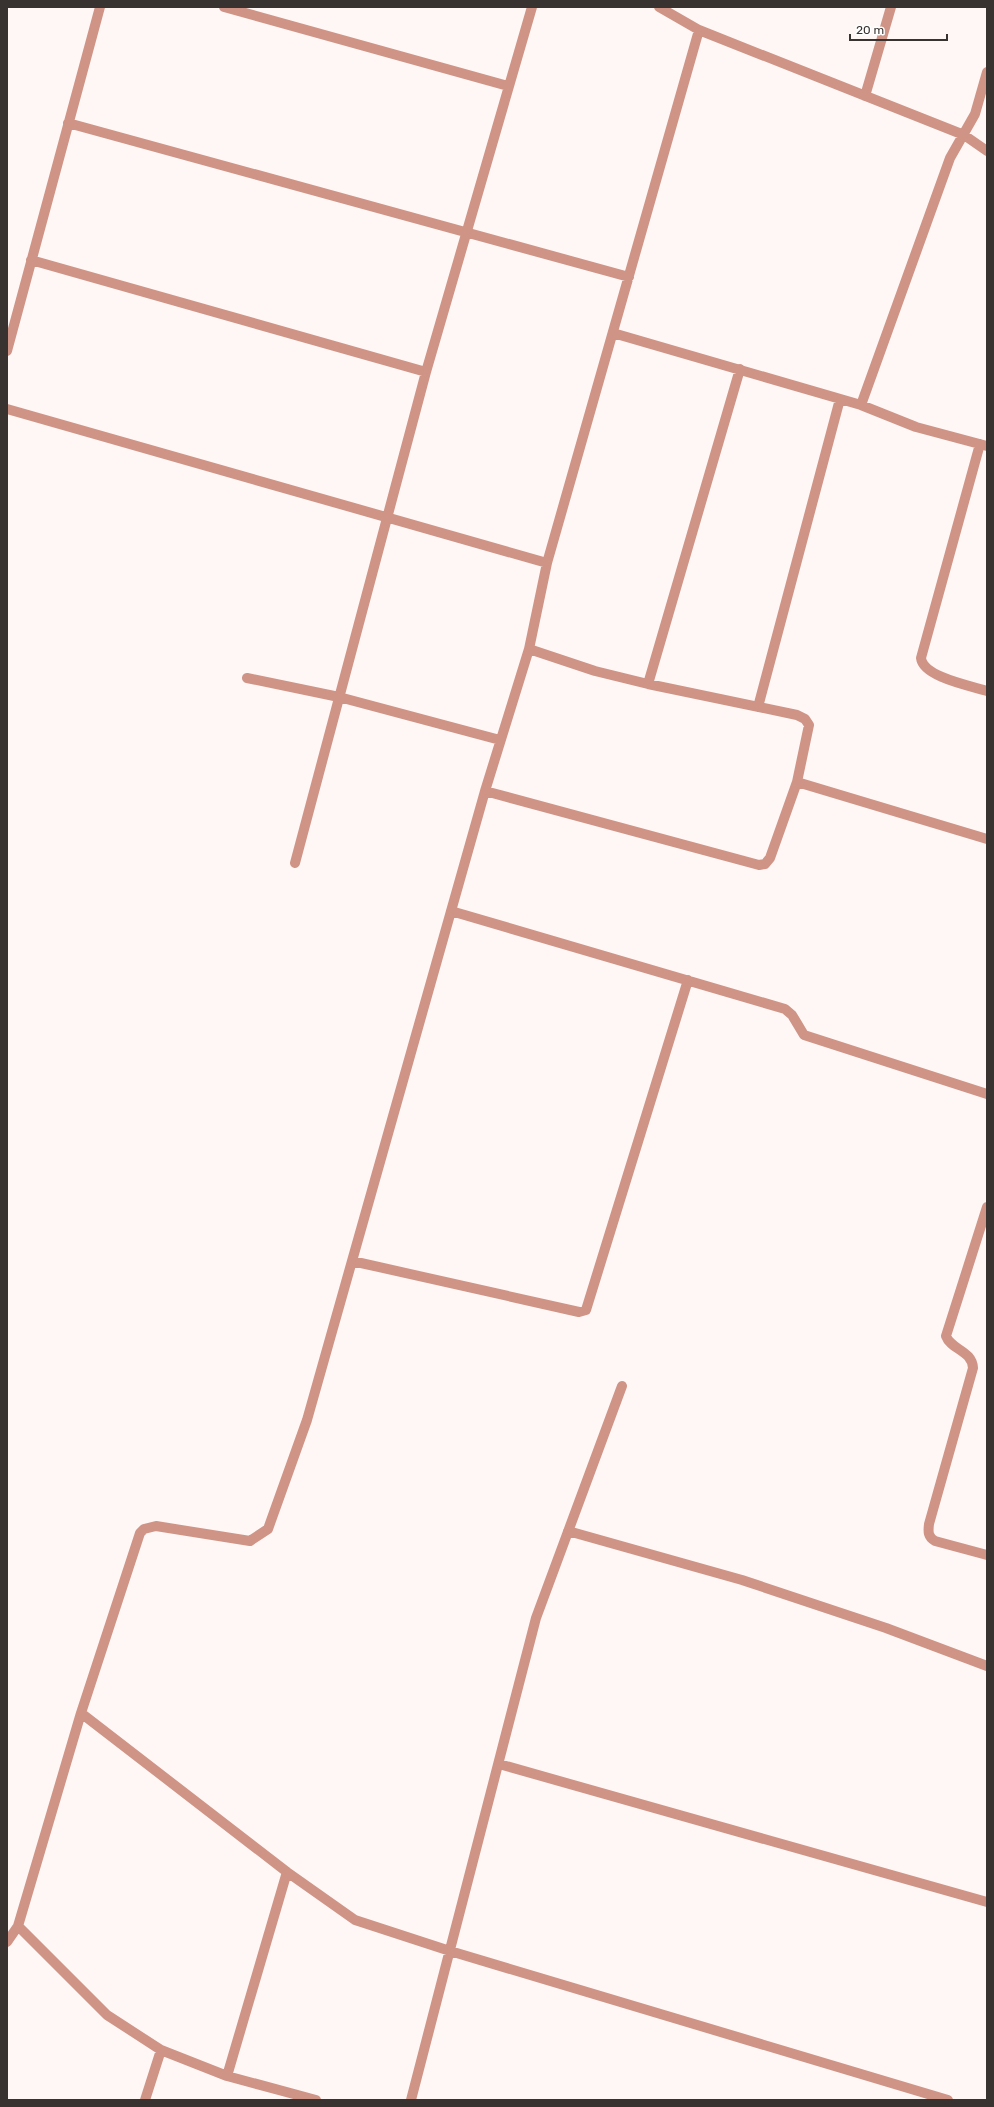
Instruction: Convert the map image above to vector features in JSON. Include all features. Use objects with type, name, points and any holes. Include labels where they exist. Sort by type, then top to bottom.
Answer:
[{"type":"street","points":[[7,350],[100,7]]},
{"type":"street","points":[[224,7],[508,86]]},
{"type":"street","points":[[295,863],[426,372],[532,7]]},
{"type":"street","points":[[659,7],[699,30],[964,135],[987,150]]},
{"type":"street","points":[[865,96],[892,7]]},
{"type":"street","points":[[7,1942],[18,1926],[81,1712],[140,1533],[144,1529],[156,1526],[250,1541],[268,1529],[307,1420],[485,791],[529,649],[547,563],[699,30]]},
{"type":"street","points":[[861,405],[950,158],[975,114],[987,72]]},
{"type":"street","points":[[68,124],[466,234],[628,277]]},
{"type":"street","points":[[31,260],[426,372]]},
{"type":"street","points":[[613,333],[861,405],[916,427],[984,445],[921,658],[922,663],[930,672],[987,691]]},
{"type":"street","points":[[648,684],[740,369]]},
{"type":"street","points":[[758,707],[840,399]]},
{"type":"street","points":[[7,410],[547,563]]},
{"type":"street","points":[[485,791],[759,866],[765,864],[770,858],[797,782],[808,725],[805,720],[797,715],[648,684],[595,671],[529,649]]},
{"type":"street","points":[[247,678],[340,697],[500,740]]},
{"type":"street","points":[[797,782],[987,839]]},
{"type":"street","points":[[451,911],[785,1009],[792,1015],[804,1035],[987,1094]]},
{"type":"street","points":[[352,1261],[579,1312],[586,1310],[688,980]]},
{"type":"street","points":[[987,1207],[946,1336],[948,1341],[968,1354],[973,1368],[928,1531],[930,1537],[935,1541],[987,1555]]},
{"type":"street","points":[[411,2100],[536,1618],[622,1386]]},
{"type":"street","points":[[568,1531],[742,1580],[886,1628],[987,1666]]},
{"type":"street","points":[[81,1712],[287,1872],[354,1920],[450,1951],[948,2100]]},
{"type":"street","points":[[499,1764],[987,1902]]},
{"type":"street","points":[[227,2076],[287,1872]]},
{"type":"street","points":[[18,1926],[107,2015],[161,2050],[227,2076],[316,2100]]},
{"type":"street","points":[[145,2100],[161,2050]]}]
